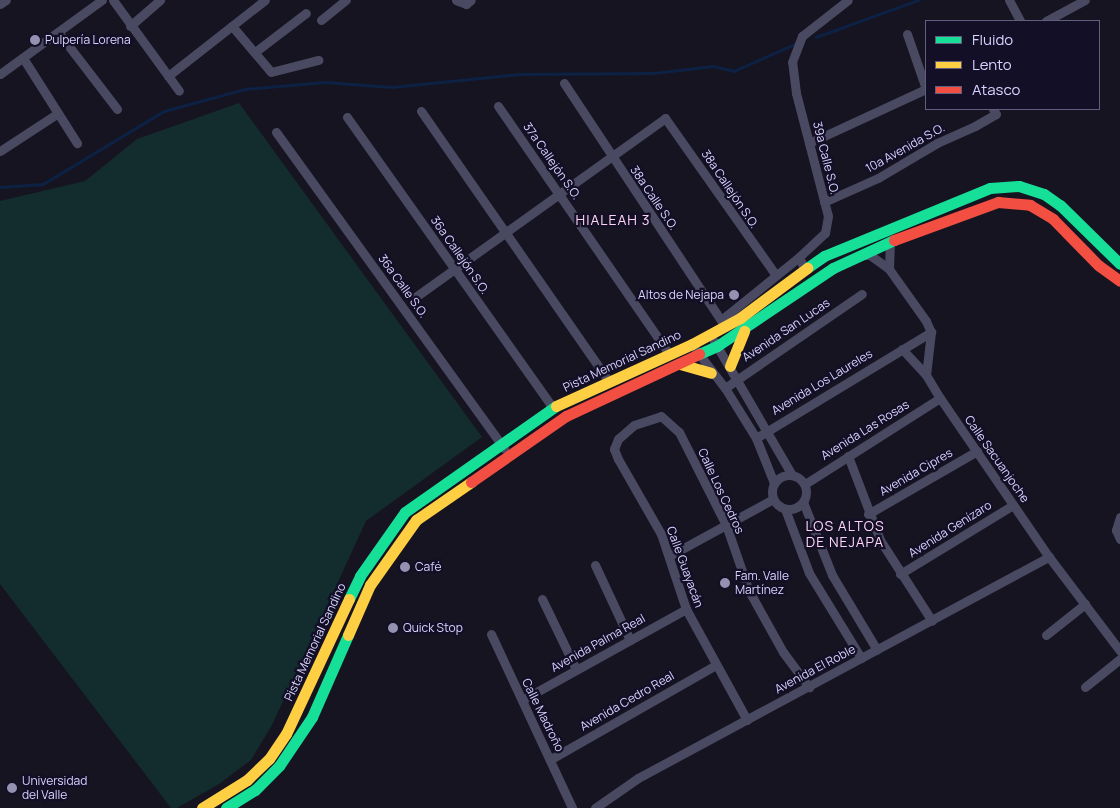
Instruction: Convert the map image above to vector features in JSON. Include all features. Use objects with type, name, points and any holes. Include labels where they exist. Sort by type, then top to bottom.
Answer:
[{"type":"main road","name":"Pista Memorial Sandino","points":[[202,808],[247,780],[269,759],[286,734],[303,700],[360,576],[393,526],[405,512],[553,408],[608,380],[692,344],[710,334],[723,323],[847,244],[990,188],[1005,185],[1044,194],[1060,205],[1120,264]]},
{"type":"main road","points":[[226,808],[255,790],[279,766],[312,717],[370,585],[416,520],[566,416],[717,346],[744,331],[833,268],[890,242],[981,206],[1015,202],[1030,206],[1053,219],[1098,265],[1120,281]]},
{"type":"main road","points":[[781,304],[788,293],[806,279],[805,270]]},
{"type":"main road","points":[[730,366],[744,331]]},
{"type":"main road","points":[[680,364],[711,373]]},
{"type":"main road","points":[[333,669],[328,659],[337,638],[336,630]]},
{"type":"main road","points":[[303,700],[322,674],[333,669]]},
{"type":"street","points":[[0,4],[6,0]]},
{"type":"street","points":[[0,74],[102,0]]},
{"type":"street","points":[[113,0],[179,92]]},
{"type":"street","points":[[130,26],[160,0]]},
{"type":"street","points":[[168,76],[264,0]]},
{"type":"street","points":[[321,20],[346,0]]},
{"type":"street","points":[[456,0],[466,4],[471,0]]},
{"type":"street","name":"39a Calle S.O.","points":[[723,323],[775,274],[799,257],[825,233],[828,216],[809,143],[792,62],[798,41],[811,27],[848,0]]},
{"type":"street","points":[[1009,0],[1019,20]]},
{"type":"street","points":[[1048,20],[1085,0]]},
{"type":"street","points":[[255,52],[306,13]]},
{"type":"street","points":[[232,26],[271,72],[318,60]]},
{"type":"street","points":[[58,32],[117,109]]},
{"type":"street","points":[[907,34],[925,86]]},
{"type":"street","points":[[23,58],[77,143]]},
{"type":"street","name":"38a Calle S.O.","points":[[564,83],[723,323]]},
{"type":"street","points":[[809,143],[925,89]]},
{"type":"street","name":"37a Callejón S.O.","points":[[498,106],[669,354]]},
{"type":"street","points":[[421,111],[608,380]]},
{"type":"street","name":"10a Avenida S.O.","points":[[824,202],[878,178],[994,111]]},
{"type":"street","points":[[0,151],[58,112]]},
{"type":"street","name":"36a Callejón S.O.","points":[[347,117],[553,408]]},
{"type":"street","name":"38a Callejón S.O.","points":[[610,154],[664,118],[775,274]]},
{"type":"street","name":"36a Calle S.O.","points":[[276,132],[509,454]]},
{"type":"street","points":[[414,298],[453,267],[559,193],[610,154]]},
{"type":"street","points":[[889,269],[890,242]]},
{"type":"street","points":[[859,255],[870,255],[889,269],[931,332],[926,375]]},
{"type":"street","points":[[799,257],[805,270]]},
{"type":"street","name":"Avenida San Lucas","points":[[725,388],[862,294]]},
{"type":"street","name":"Avenida Los Laureles","points":[[756,438],[767,429],[931,332]]},
{"type":"street","points":[[710,334],[738,378],[792,474],[805,484],[807,493],[804,502],[795,508],[785,509]]},
{"type":"street","points":[[692,344],[711,373],[725,388],[756,438],[774,483],[773,499]]},
{"type":"street","points":[[902,349],[926,375]]},
{"type":"street","name":"Calle Sacuanjoche","points":[[926,375],[1049,557],[1120,651]]},
{"type":"street","name":"Avenida Las Rosas","points":[[805,484],[940,398]]},
{"type":"street","name":"Calle Los Cedros","points":[[614,449],[618,439],[634,425],[661,416],[669,421],[679,432],[726,525],[748,591],[783,652],[809,687]]},
{"type":"street","name":"Calle Guayacán","points":[[614,449],[661,534],[686,609],[748,720]]},
{"type":"street","name":"Avenida Cipres","points":[[868,514],[976,451]]},
{"type":"street","points":[[848,456],[868,514],[900,574],[932,621]]},
{"type":"street","points":[[774,483],[782,476],[792,474]]},
{"type":"street","points":[[669,556],[773,499]]},
{"type":"street","points":[[773,499],[785,509],[809,572],[861,658]]},
{"type":"street","points":[[804,502],[832,575],[877,650]]},
{"type":"street","name":"Avenida Genízaro","points":[[900,574],[1013,504]]},
{"type":"street","points":[[1118,534],[1120,517]]},
{"type":"street","name":"Avenida El Roble","points":[[595,808],[638,778],[1049,557]]},
{"type":"street","points":[[596,565],[630,640]]},
{"type":"street","points":[[542,599],[576,670]]},
{"type":"street","points":[[1046,635],[1084,604]]},
{"type":"street","name":"Avenida Palma Real","points":[[522,700],[686,609]]},
{"type":"street","name":"Calle Madroño","points":[[491,634],[551,759],[572,808]]},
{"type":"street","points":[[1086,687],[1120,659]]},
{"type":"street","name":"Avenida Cedro Real","points":[[551,759],[716,664]]},
{"type":"green space","points":[[239,103],[482,437],[366,521],[272,725],[251,760],[219,784],[177,808],[171,808],[0,584],[0,201],[85,181],[137,139]]},
{"type":"waterway","points":[[816,37],[918,0]]},
{"type":"waterway","points":[[0,187],[43,184],[164,111],[245,89],[325,82],[392,87],[520,74],[654,73],[713,66],[734,71],[795,44]]},
{"type":"traffic: fast","points":[[807,268],[824,256],[990,188],[1019,186],[1044,194],[1060,205],[1120,264]]},
{"type":"traffic: fast","points":[[699,354],[717,346],[833,268],[894,240]]},
{"type":"traffic: fast","points":[[349,599],[360,576],[405,512],[556,406]]},
{"type":"traffic: fast","points":[[226,808],[255,790],[279,766],[312,717],[348,635]]},
{"type":"traffic: slow","points":[[556,406],[692,344],[740,318],[807,268]]},
{"type":"traffic: slow","points":[[730,366],[744,331]]},
{"type":"traffic: slow","points":[[680,364],[711,373]]},
{"type":"traffic: slow","points":[[348,635],[370,585],[416,520],[471,482]]},
{"type":"traffic: slow","points":[[202,808],[247,780],[269,759],[286,734],[349,599]]},
{"type":"traffic: jam","points":[[894,240],[998,202],[1030,205],[1053,219],[1098,265],[1120,281]]},
{"type":"traffic: jam","points":[[471,482],[566,416],[699,354]]},
{"type":"place","name":"Pulpería Lorena","points":[[35,40]]},
{"type":"place","name":"Altos de Nejapa","points":[[734,295]]},
{"type":"place","name":"Café","points":[[405,567]]},
{"type":"place","name":"Fam. Valle Martínez","points":[[725,583]]},
{"type":"place","name":"Quick Stop","points":[[393,628]]},
{"type":"place","name":"Universidad del Valle","points":[[12,788]]},
{"type":"district","name":"HIALEAH 3","points":[[613,220]]},
{"type":"district","name":"LOS ALTOS DE NEJAPA","points":[[845,534]]}]
